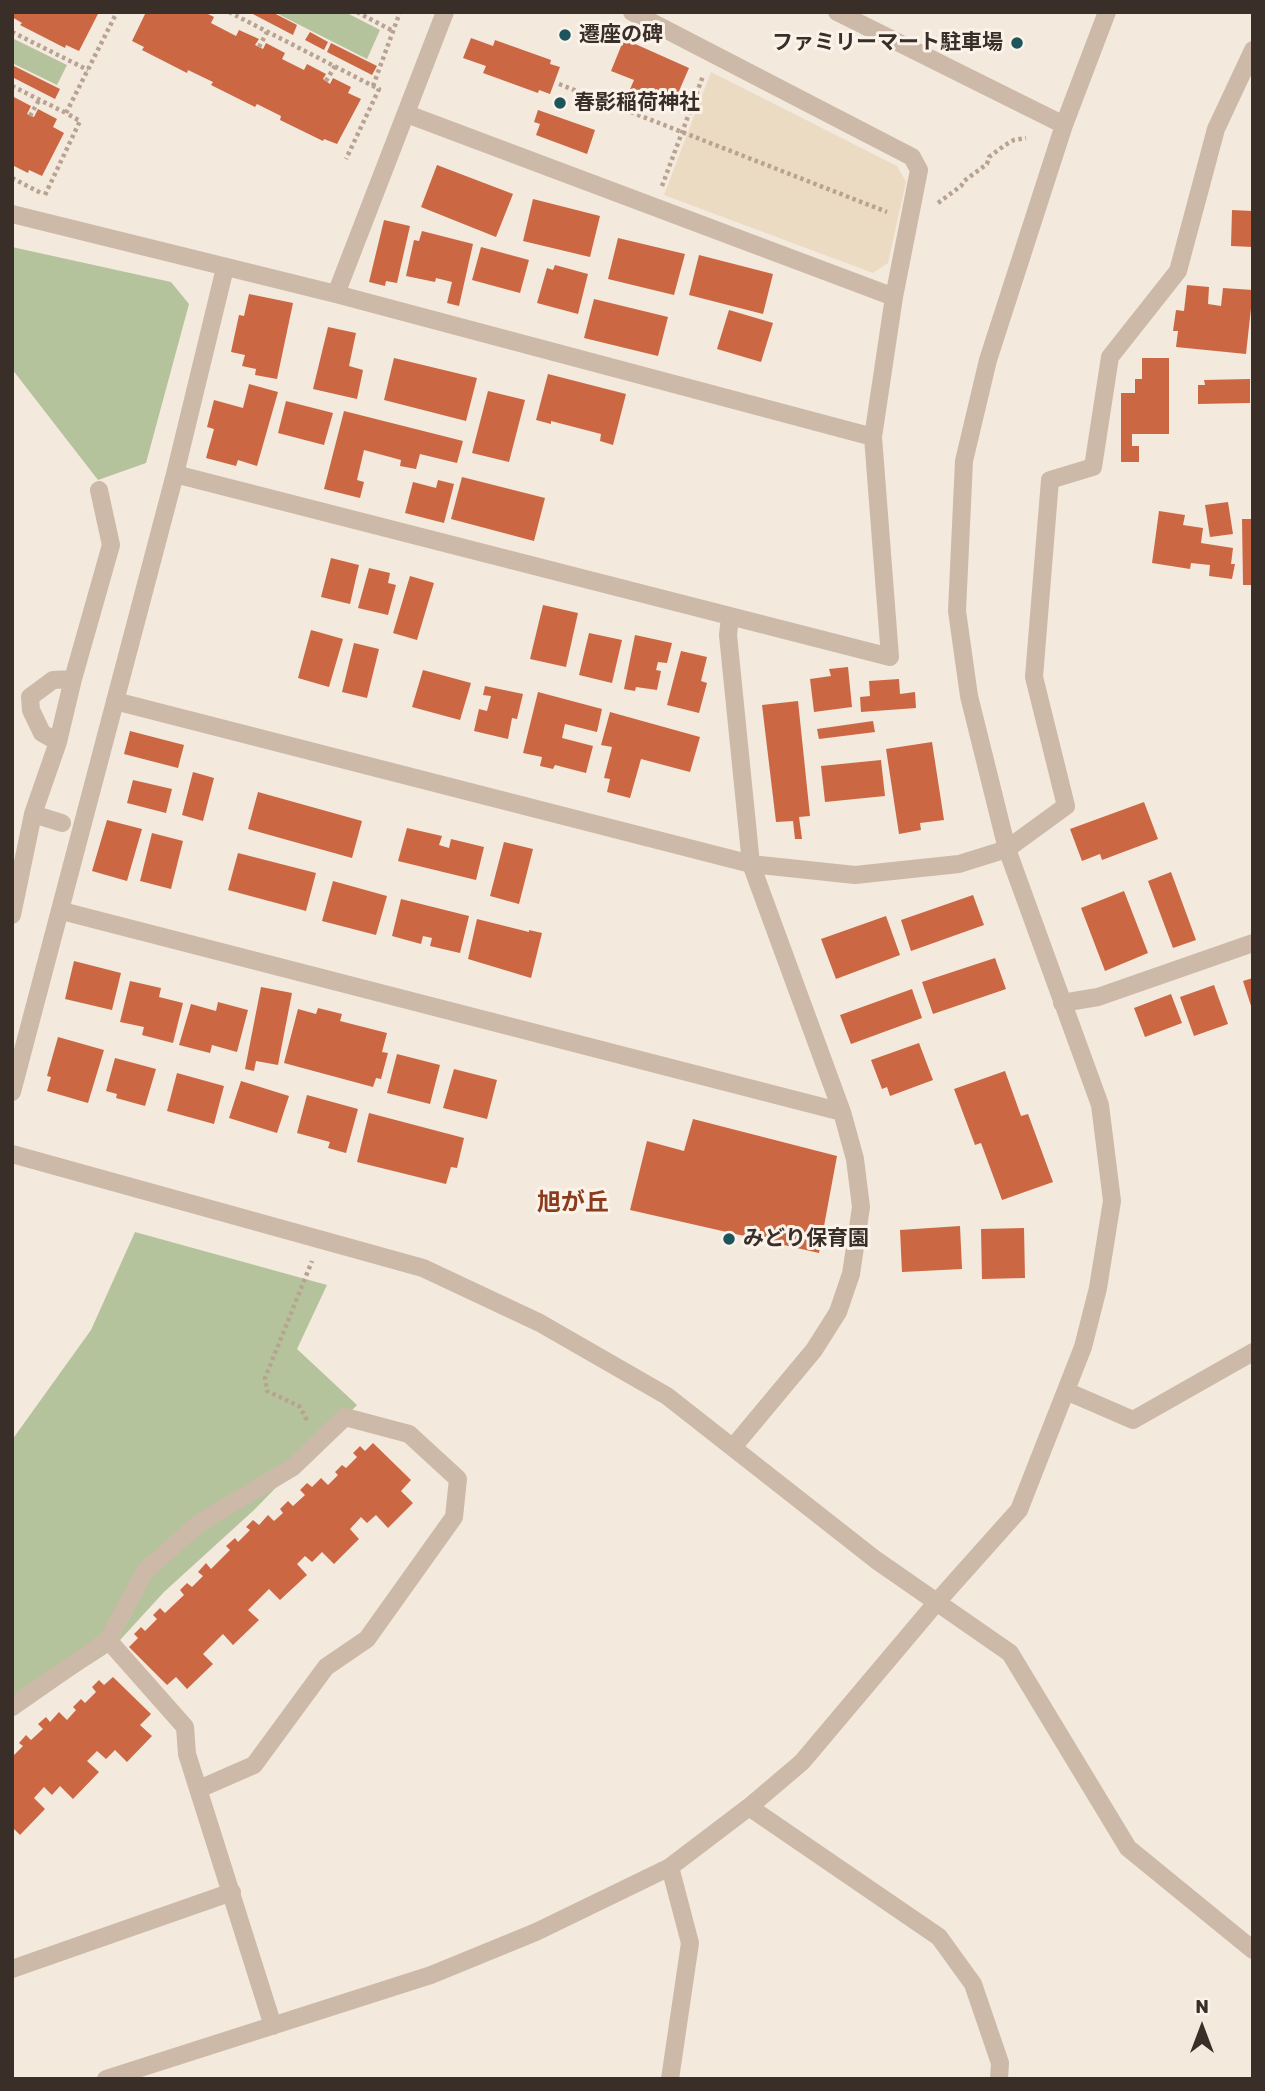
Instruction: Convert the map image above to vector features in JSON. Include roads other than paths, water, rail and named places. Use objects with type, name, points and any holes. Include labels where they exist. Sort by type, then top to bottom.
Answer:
[{"type":"street","points":[[336,294],[445,12]]},
{"type":"street","points":[[175,474],[890,657],[873,436],[894,297],[919,170],[912,157],[632,12]]},
{"type":"street","points":[[836,12],[1064,124]]},
{"type":"street","points":[[106,2079],[431,1975],[536,1932],[670,1867],[750,1807],[803,1762],[936,1603],[1019,1510],[1083,1347],[1098,1288],[1112,1201],[1100,1105],[1007,849],[969,696],[957,611],[964,461],[988,360],[1064,124],[1107,12]]},
{"type":"street","points":[[116,701],[751,864],[855,875],[959,864],[1007,849],[1066,806],[1034,677],[1050,480],[1093,467],[1110,357],[1178,271],[1216,129],[1253,50]]},
{"type":"street","points":[[407,114],[894,297]]},
{"type":"street","points":[[12,214],[336,294],[873,436]]},
{"type":"street","points":[[12,1092],[62,911],[175,474],[225,268]]},
{"type":"street","points":[[12,915],[33,814],[58,741],[111,545],[99,490]]},
{"type":"street","points":[[730,617],[728,635],[751,864],[842,1112],[856,1159],[861,1207],[851,1275],[838,1312],[814,1350],[734,1446]]},
{"type":"street","points":[[58,741],[42,733],[31,710],[30,697],[53,680],[73,679]]},
{"type":"street","points":[[33,814],[62,823]]},
{"type":"street","points":[[62,911],[842,1112]]},
{"type":"street","points":[[1062,1003],[1098,998],[1253,943]]},
{"type":"street","points":[[12,1154],[423,1268],[540,1323],[667,1396],[876,1560],[1010,1653],[1128,1848],[1253,1950]]},
{"type":"street","points":[[1066,1391],[1133,1420],[1253,1352]]},
{"type":"street","points":[[12,1707],[108,1640],[145,1571],[198,1524],[293,1467],[345,1417],[409,1434],[458,1479],[454,1517],[367,1639],[326,1667],[254,1765],[199,1788]]},
{"type":"street","points":[[108,1640],[185,1727],[187,1754],[273,2026]]},
{"type":"street","points":[[750,1807],[939,1937],[973,1984],[1000,2063],[999,2079]]},
{"type":"street","points":[[670,1867],[690,1943],[670,2079]]},
{"type":"street","points":[[12,1969],[232,1892]]},
{"type":"place","name":"遷座の碑","points":[[565,35]]},
{"type":"place","name":"ファミリーマート駐車場","points":[[1017,43]]},
{"type":"place","name":"春影稲荷神社","points":[[560,103]]},
{"type":"place","name":"みどり保育園","points":[[729,1239]]},
{"type":"district","name":"旭が丘","points":[[573,1203]]}]
